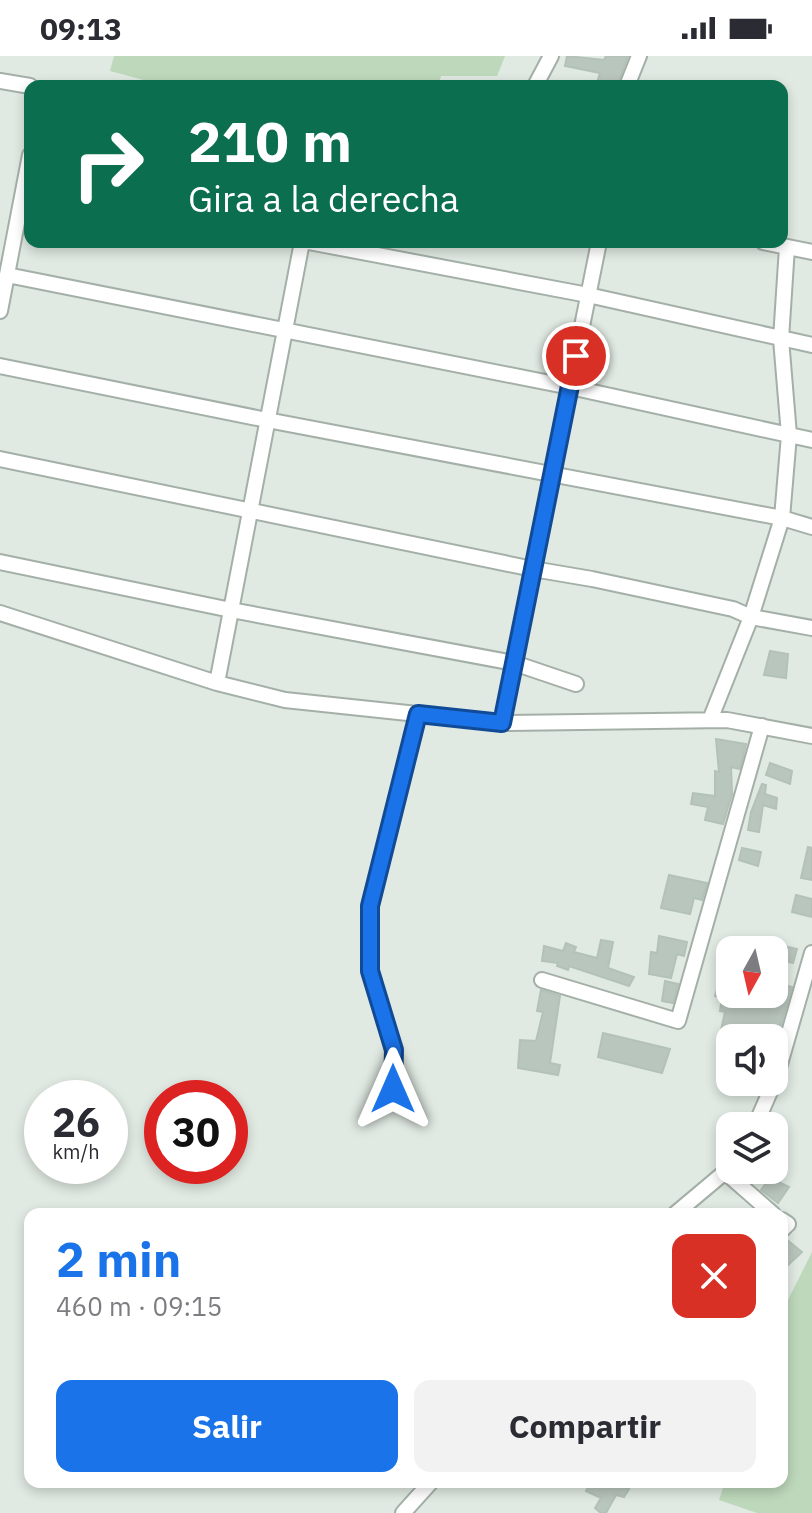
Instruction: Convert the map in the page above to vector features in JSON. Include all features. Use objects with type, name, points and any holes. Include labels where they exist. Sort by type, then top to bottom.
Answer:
[{"type":"street","points":[[538,80],[551,56]]},
{"type":"street","points":[[629,80],[639,56]]},
{"type":"street","points":[[0,81],[24,85]]},
{"type":"street","points":[[0,311],[24,199]]},
{"type":"street","points":[[788,247],[812,252]]},
{"type":"street","points":[[217,683],[301,248]]},
{"type":"street","points":[[341,248],[588,295],[812,345]]},
{"type":"street","points":[[502,723],[598,248]]},
{"type":"street","points":[[710,720],[751,617],[782,518],[789,435],[781,339],[787,248]]},
{"type":"street","points":[[7,275],[570,387],[812,440]]},
{"type":"street","points":[[0,366],[782,518],[812,527]]},
{"type":"street","points":[[0,459],[592,579],[733,609],[751,617],[812,628]]},
{"type":"street","points":[[0,562],[231,610],[514,663],[576,684]]},
{"type":"street","points":[[0,613],[217,683],[285,700],[502,723],[727,720],[812,736]]},
{"type":"street","points":[[393,1089],[394,1050],[370,971],[370,906],[418,714]]},
{"type":"street","points":[[542,980],[678,1021],[762,726]]},
{"type":"street","points":[[761,1112],[776,1078],[812,953]]},
{"type":"street","points":[[682,1208],[716,1178]]},
{"type":"street","points":[[744,1184],[767,1208]]},
{"type":"street","points":[[403,1513],[426,1488]]},
{"type":"green space","points":[[114,56],[505,56],[497,76],[441,76],[440,80],[144,80],[110,71]]},
{"type":"green space","points":[[812,1252],[812,1513],[757,1513],[719,1500],[723,1488],[788,1488],[788,1300]]},
{"type":"building","points":[[567,56],[604,60],[606,56],[628,56],[619,80],[598,80],[600,73],[565,66]]},
{"type":"building","points":[[770,651],[788,654],[786,678],[764,675]]},
{"type":"building","points":[[716,739],[746,744],[740,769],[731,767],[732,794],[723,824],[705,820],[708,807],[691,804],[693,793],[715,796],[715,771],[719,772]]},
{"type":"building","points":[[770,763],[792,771],[790,784],[766,775]]},
{"type":"building","points":[[762,784],[766,785],[765,794],[777,798],[776,809],[763,805],[759,832],[748,830]]},
{"type":"building","points":[[808,847],[812,848],[812,880],[801,878]]},
{"type":"building","points":[[742,848],[761,852],[758,866],[739,860]]},
{"type":"building","points":[[669,875],[707,883],[702,900],[694,898],[690,914],[661,908]]},
{"type":"building","points":[[796,895],[812,899],[812,917],[792,912]]},
{"type":"building","points":[[659,936],[687,942],[684,956],[677,954],[671,978],[649,974],[651,952],[657,953]]},
{"type":"building","points":[[601,940],[613,942],[608,968],[634,977],[629,986],[569,966],[568,970],[557,966],[558,963],[542,961],[544,946],[563,951],[566,943],[576,947],[574,952],[597,958]]},
{"type":"building","points":[[788,947],[797,949],[793,963],[788,962]]},
{"type":"building","points":[[665,981],[678,984],[673,1003],[662,1001]]},
{"type":"building","points":[[541,990],[560,996],[550,1063],[560,1065],[558,1075],[518,1068],[520,1040],[536,1041],[543,1012],[537,1011]]},
{"type":"building","points":[[720,1008],[786,1008],[781,1024],[722,1024],[725,1012],[720,1011]]},
{"type":"building","points":[[603,1033],[670,1049],[662,1073],[598,1057]]},
{"type":"building","points":[[766,1184],[789,1187],[778,1203],[761,1190]]},
{"type":"building","points":[[788,1241],[802,1252],[788,1265]]},
{"type":"building","points":[[588,1488],[629,1489],[624,1497],[616,1495],[606,1513],[595,1508],[601,1498],[586,1491]]},
{"type":"route","points":[[393,1089],[394,1050],[370,971],[370,906],[418,714],[502,723],[576,356]]}]
